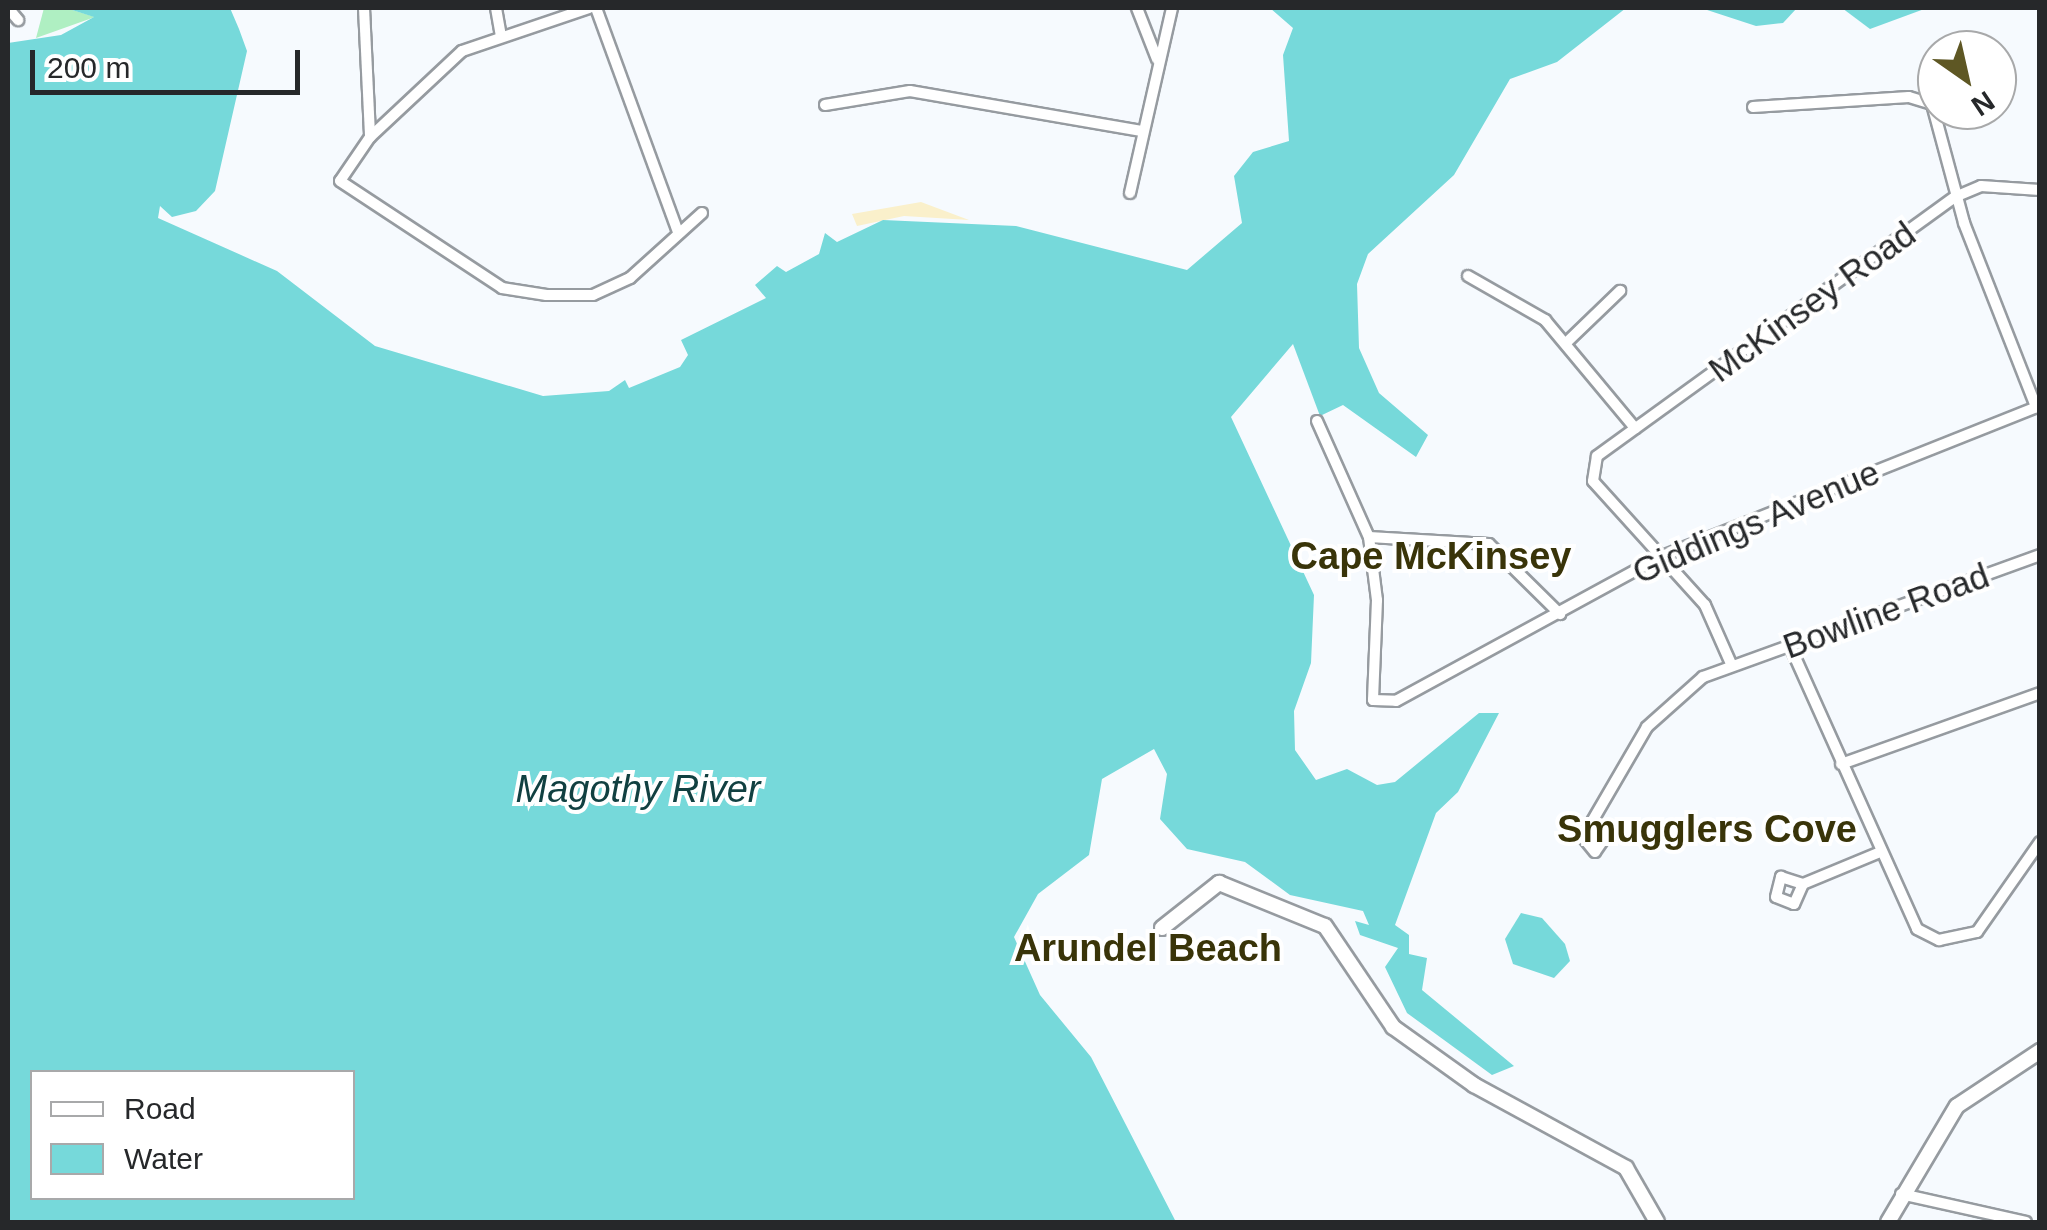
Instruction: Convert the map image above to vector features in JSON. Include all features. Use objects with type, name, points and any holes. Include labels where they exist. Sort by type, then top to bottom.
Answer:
[{"type":"street","points":[[8,8],[18,20]]},
{"type":"street","points":[[364,8],[370,137]]},
{"type":"street","points":[[496,8],[501,36]]},
{"type":"street","points":[[678,232],[593,8],[462,52],[370,137],[340,182],[502,288],[546,296],[594,295],[630,278],[702,213]]},
{"type":"street","points":[[1137,8],[1158,60]]},
{"type":"street","points":[[1130,193],[1172,8]]},
{"type":"street","points":[[826,105],[910,91],[1142,132]]},
{"type":"street","points":[[1754,107],[1926,100],[1940,118],[1955,197],[2038,407]]},
{"type":"street","name":"McKinsey Road","points":[[1660,557],[1593,482],[1597,456],[1955,197],[1981,186],[2040,190]]},
{"type":"street","points":[[1468,276],[1510,292],[1567,342],[1636,428]]},
{"type":"street","points":[[1567,342],[1620,291]]},
{"type":"street","name":"Giddings Avenue","points":[[1369,538],[1378,600],[1372,700],[1415,696],[1660,557],[2038,407]]},
{"type":"street","points":[[1316,421],[1369,538],[1489,544],[1560,614]]},
{"type":"street","name":"Bowline Road","points":[[1594,828],[1656,715],[1732,666],[2040,556]]},
{"type":"street","points":[[1660,557],[1711,614],[1732,666]]},
{"type":"street","points":[[1790,646],[1909,921],[1952,940],[1990,922],[2040,842]]},
{"type":"street","points":[[1841,764],[2040,694]]},
{"type":"street","points":[[1802,884],[1878,853]]},
{"type":"street","points":[[1162,928],[1219,882],[1325,926],[1392,1027],[1474,1086],[1626,1168],[1657,1222]]},
{"type":"street","points":[[1888,1222],[1899,1193],[1957,1106],[2040,1050]]},
{"type":"street","points":[[1899,1193],[2026,1222]]},
{"type":"green space","points":[[44,8],[66,8],[95,17],[36,38]]},
{"type":"sand","points":[[921,202],[969,220],[904,216],[857,226],[852,214]]},
{"type":"water","name":"Magothy River","points":[[66,8],[230,8],[247,51],[215,191],[196,211],[172,217],[160,206],[158,218],[277,271],[375,346],[543,396],[609,391],[625,380],[629,388],[680,367],[688,355],[681,340],[766,298],[755,285],[777,266],[786,272],[819,254],[825,233],[837,242],[883,220],[1016,226],[1187,270],[1242,223],[1234,176],[1253,152],[1289,141],[1283,55],[1293,28],[1270,8],[1626,8],[1557,62],[1510,79],[1454,175],[1368,254],[1357,284],[1359,348],[1379,393],[1428,435],[1416,457],[1343,405],[1320,416],[1293,344],[1231,417],[1314,595],[1311,663],[1294,711],[1295,750],[1316,780],[1347,769],[1377,785],[1395,782],[1479,713],[1499,713],[1458,792],[1436,813],[1395,925],[1409,935],[1409,954],[1427,958],[1422,990],[1514,1066],[1492,1075],[1407,1013],[1385,967],[1398,948],[1360,935],[1355,921],[1369,925],[1363,911],[1290,895],[1245,862],[1187,849],[1160,819],[1167,774],[1154,749],[1102,779],[1089,855],[1038,894],[1014,937],[1040,995],[1091,1057],[1176,1222],[8,1222],[8,43],[61,35],[94,17]]},
{"type":"water","points":[[1701,8],[1797,8],[1783,23],[1756,26]]},
{"type":"water","points":[[1842,8],[1927,8],[1870,29]]},
{"type":"water","points":[[1521,913],[1542,918],[1565,944],[1570,961],[1554,978],[1513,964],[1505,939]]},
{"type":"district","name":"Cape McKinsey","points":[[1431,557]]},
{"type":"district","name":"Smugglers Cove","points":[[1707,830]]},
{"type":"district","name":"Arundel Beach","points":[[1148,949]]}]
